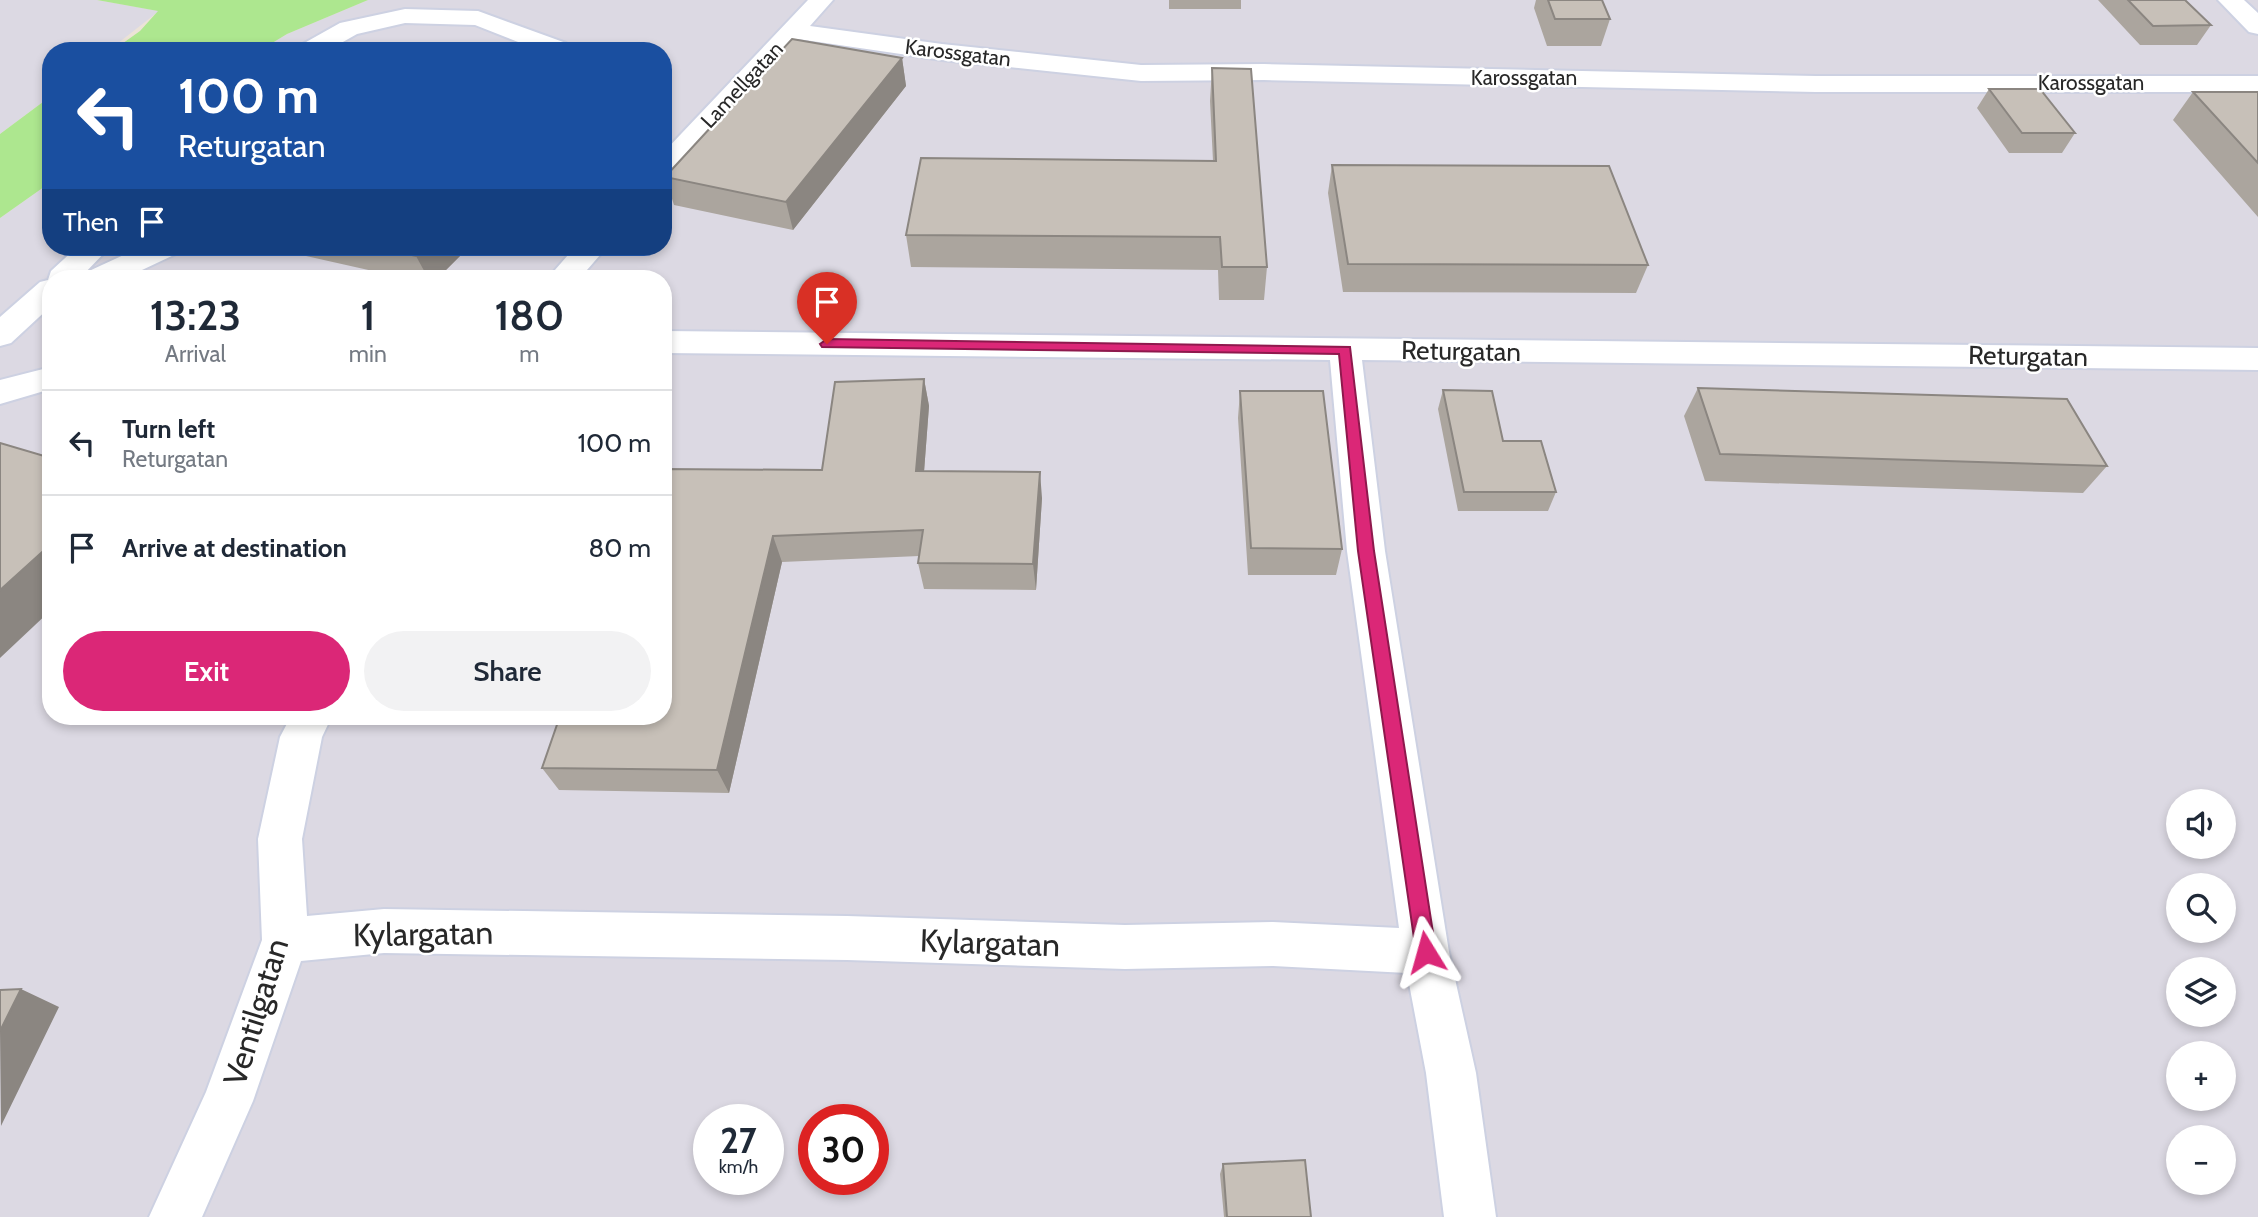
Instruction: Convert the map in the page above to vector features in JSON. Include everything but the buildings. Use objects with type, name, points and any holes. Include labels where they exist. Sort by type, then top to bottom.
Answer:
[{"type":"street","name":"Lamellgatan","points":[[672,160],[821,0]]},
{"type":"street","points":[[2230,0],[2258,27]]},
{"type":"street","points":[[324,42],[349,28],[405,16],[478,18],[541,42]]},
{"type":"street","name":"Karossgatan","points":[[792,31],[942,52],[1141,73],[1264,72],[1816,83],[2258,84]]},
{"type":"street","points":[[71,270],[85,256]]},
{"type":"street","points":[[117,270],[146,256]]},
{"type":"street","points":[[570,270],[584,256]]},
{"type":"street","points":[[10,326],[42,297]]},
{"type":"street","points":[[10,326],[42,307]]},
{"type":"street","name":"Returgatan","points":[[672,342],[2258,359]]},
{"type":"street","points":[[1345,350],[1366,551],[1426,952],[1451,1073],[1470,1217]]},
{"type":"street","points":[[0,392],[42,380]]},
{"type":"street","name":"Ventilgatan","points":[[175,1217],[228,1101],[285,940],[280,839],[301,737],[307,725]]},
{"type":"street","name":"Kylargatan","points":[[285,940],[384,931],[848,938],[1125,947],[1273,944],[1426,952]]},
{"type":"shaded area","points":[[0,0],[97,0],[159,11],[119,42],[42,42],[42,103],[0,134]]},
{"type":"shaded area","points":[[368,0],[2258,0],[2258,1217],[0,1217],[0,218],[42,188],[42,256],[672,256],[672,42],[274,42]]},
{"type":"green space","points":[[97,0],[368,0],[274,42],[125,42],[140,31],[158,11]]},
{"type":"green space","points":[[42,103],[42,188],[0,218],[0,134]]},
{"type":"route","points":[[827,344],[1345,350],[1366,551],[1426,952]]}]
